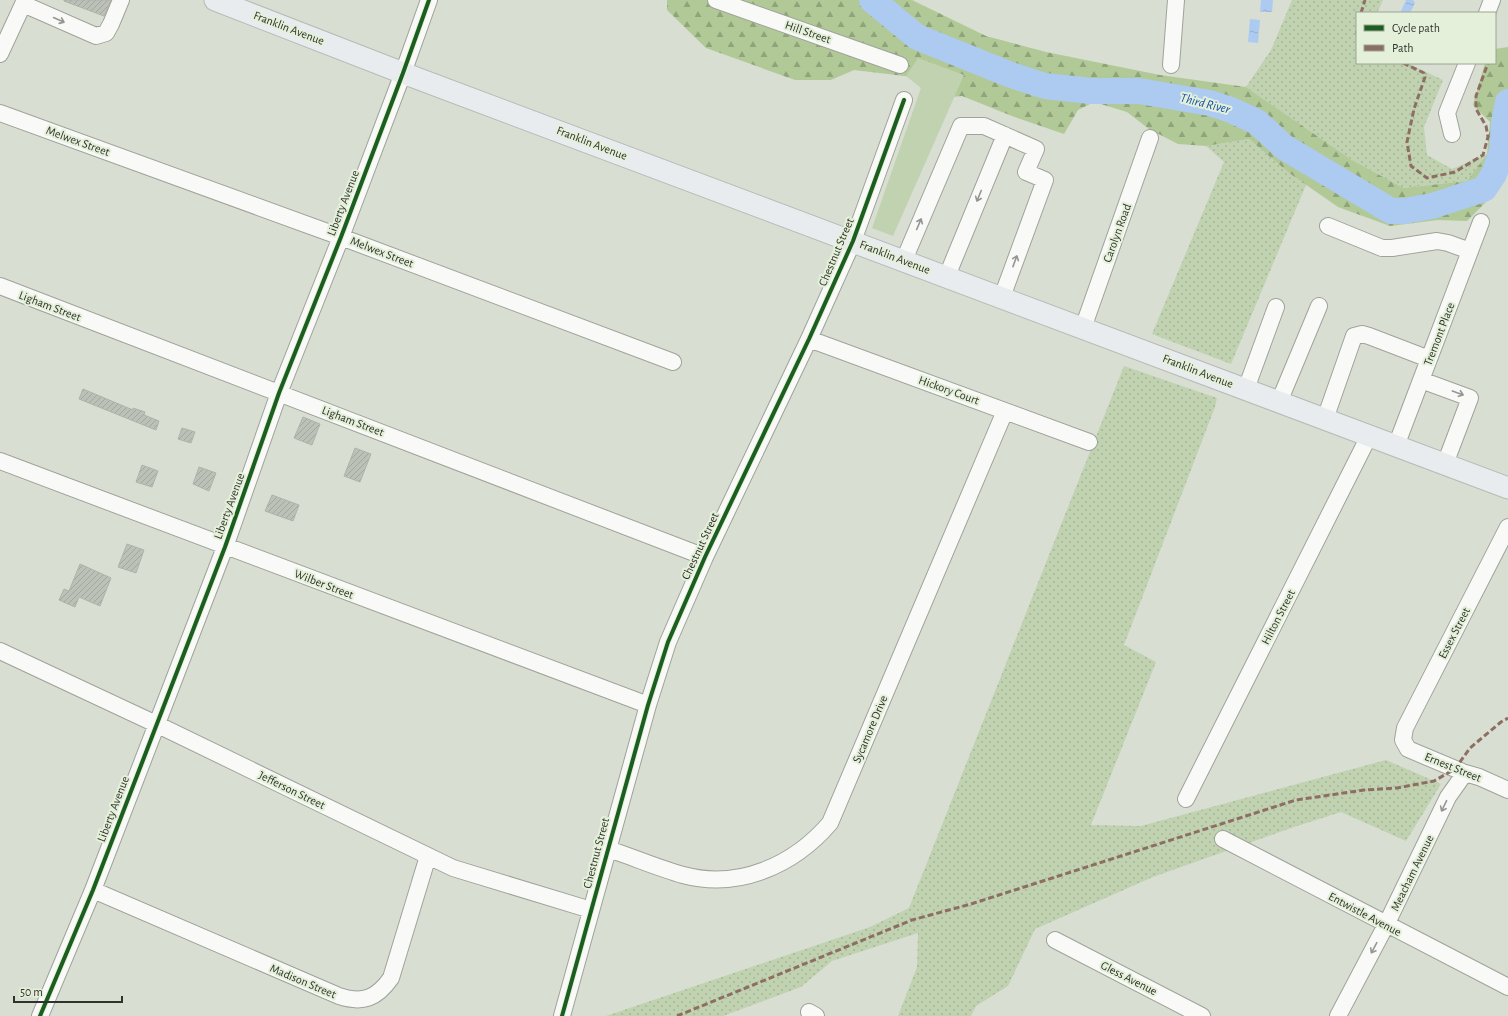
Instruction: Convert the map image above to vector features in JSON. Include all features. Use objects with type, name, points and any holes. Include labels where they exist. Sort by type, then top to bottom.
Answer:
[{"type":"main road","name":"Franklin Avenue","points":[[215,0],[403,73],[1508,488]]},
{"type":"street","points":[[0,54],[23,1],[96,36],[106,33],[121,0]]},
{"type":"street","name":"Liberty Avenue","points":[[40,1016],[94,890],[156,724],[225,547],[279,393],[341,236],[429,0]]},
{"type":"street","name":"Hill Street","points":[[716,0],[900,65]]},
{"type":"street","points":[[1171,65],[1176,0]]},
{"type":"street","points":[[1487,12],[1492,0]]},
{"type":"street","points":[[1452,134],[1447,113],[1467,64]]},
{"type":"street","name":"Chestnut Street","points":[[562,1016],[648,706],[668,642],[705,557],[809,339],[852,241],[904,100]]},
{"type":"street","name":"Melwex Street","points":[[0,113],[341,236],[673,362]]},
{"type":"street","points":[[904,260],[961,126],[984,126],[1036,149],[1026,172],[1046,180],[1002,297]]},
{"type":"street","points":[[946,276],[1005,135]]},
{"type":"street","name":"Carolyn Road","points":[[1083,328],[1150,138]]},
{"type":"street","name":"Tremont Place","points":[[1396,446],[1481,222]]},
{"type":"street","points":[[1328,226],[1382,248],[1392,248],[1437,241],[1470,251]]},
{"type":"street","name":"Ligham Street","points":[[0,286],[705,557]]},
{"type":"street","points":[[1279,402],[1319,306]]},
{"type":"street","points":[[1246,389],[1276,308]]},
{"type":"street","points":[[1325,419],[1354,336],[1362,334],[1369,336],[1429,359]]},
{"type":"street","name":"Hickory Court","points":[[809,339],[1089,442]]},
{"type":"street","points":[[1421,380],[1470,398],[1445,464]]},
{"type":"street","name":"Sycamore Drive","points":[[608,849],[683,875],[712,879],[727,878],[757,873],[778,865],[797,854],[830,823],[1005,411]]},
{"type":"street","name":"Hilton Street","points":[[1186,799],[1370,436]]},
{"type":"street","name":"Wilber Street","points":[[0,461],[648,706]]},
{"type":"street","name":"Essex Street","points":[[1403,740],[1405,728],[1508,527]]},
{"type":"street","name":"Jefferson Street","points":[[0,651],[156,724],[453,868],[591,910]]},
{"type":"street","name":"Ernest Street","points":[[1403,740],[1408,749],[1508,790]]},
{"type":"street","name":"Meacham Avenue","points":[[1338,1016],[1386,925],[1448,797],[1465,773]]},
{"type":"street","name":"Entwistle Avenue","points":[[1223,839],[1386,925],[1508,987]]},
{"type":"street","name":"Madison Street","points":[[94,890],[338,996],[350,1000],[363,1000],[384,988],[391,978],[428,856]]},
{"type":"street","name":"Gless Avenue","points":[[1055,940],[1202,1016]]},
{"type":"green space","points":[[667,0],[912,0],[986,36],[1046,52],[1160,75],[1246,87],[1352,160],[1403,188],[1467,181],[1487,154],[1490,122],[1473,105],[1485,64],[1496,64],[1496,49],[1508,47],[1508,165],[1498,190],[1467,221],[1438,220],[1390,226],[1338,207],[1289,173],[1249,139],[1206,146],[1178,144],[1149,129],[1127,112],[1094,102],[1078,110],[1064,134],[1012,116],[962,96],[942,98],[913,77],[854,70],[831,80],[795,80],[706,48],[667,10]]},
{"type":"green space","points":[[1292,0],[1383,0],[1377,12],[1356,12],[1356,64],[1409,64],[1443,80],[1424,127],[1427,155],[1452,169],[1487,154],[1467,181],[1402,188],[1352,160],[1246,87],[1271,50]]},
{"type":"green space","points":[[918,58],[964,75],[893,236],[872,228],[921,88],[906,76]]},
{"type":"green space","points":[[1249,139],[1289,173],[1306,185],[1231,364],[1152,334],[1224,162],[1206,146]]},
{"type":"green space","points":[[1124,366],[1217,398],[1215,407],[1124,645],[1156,662],[1091,825],[1141,826],[1386,760],[1441,784],[1406,841],[1341,812],[1153,877],[1035,929],[1008,986],[976,1006],[971,1016],[898,1016],[917,967],[918,933],[832,961],[801,987],[723,1016],[606,1016],[870,927],[909,908]]},
{"type":"water","points":[[1261,0],[1273,0],[1272,12],[1260,12]]},
{"type":"water","points":[[1406,0],[1413,0],[1415,3],[1410,12],[1401,11]]},
{"type":"water","points":[[1250,19],[1260,20],[1258,43],[1248,42]]},
{"type":"building","points":[[64,0],[111,0],[104,16]]},
{"type":"building","points":[[83,389],[133,410],[133,408],[145,412],[144,415],[159,421],[156,430],[79,399]]},
{"type":"building","points":[[303,417],[320,424],[312,445],[294,438]]},
{"type":"building","points":[[182,428],[195,432],[191,443],[178,439]]},
{"type":"building","points":[[355,448],[371,454],[360,482],[344,476]]},
{"type":"building","points":[[142,465],[158,471],[152,487],[136,482]]},
{"type":"building","points":[[199,467],[216,473],[209,491],[193,484]]},
{"type":"building","points":[[272,495],[299,505],[293,521],[265,511]]},
{"type":"building","points":[[127,544],[144,550],[136,573],[118,567]]},
{"type":"building","points":[[80,564],[111,578],[100,606],[79,597],[75,607],[59,600],[64,589],[69,591]]},
{"type":"waterway","name":"Third River","points":[[872,0],[917,37],[1011,75],[1045,86],[1091,91],[1139,91],[1210,103],[1231,110],[1257,122],[1284,147],[1391,211],[1404,211],[1432,206],[1484,189],[1494,174],[1502,151],[1504,123],[1508,102]]},
{"type":"marked path","points":[[1361,12],[1365,0]]},
{"type":"marked path","points":[[1405,64],[1424,73],[1425,77],[1414,109],[1407,142],[1411,166],[1427,178],[1455,172],[1483,155],[1488,137],[1486,126],[1476,109],[1476,96],[1488,64]]},
{"type":"marked path","points":[[677,1016],[912,920],[971,904],[1296,800],[1364,790],[1397,788],[1434,781],[1455,769],[1470,748],[1508,718]]},
{"type":"cycle path","points":[[40,1016],[93,890],[225,547],[279,393],[341,237],[429,0]]},
{"type":"cycle path","points":[[562,1016],[648,705],[668,642],[705,557],[809,339],[853,241],[904,100]]}]
